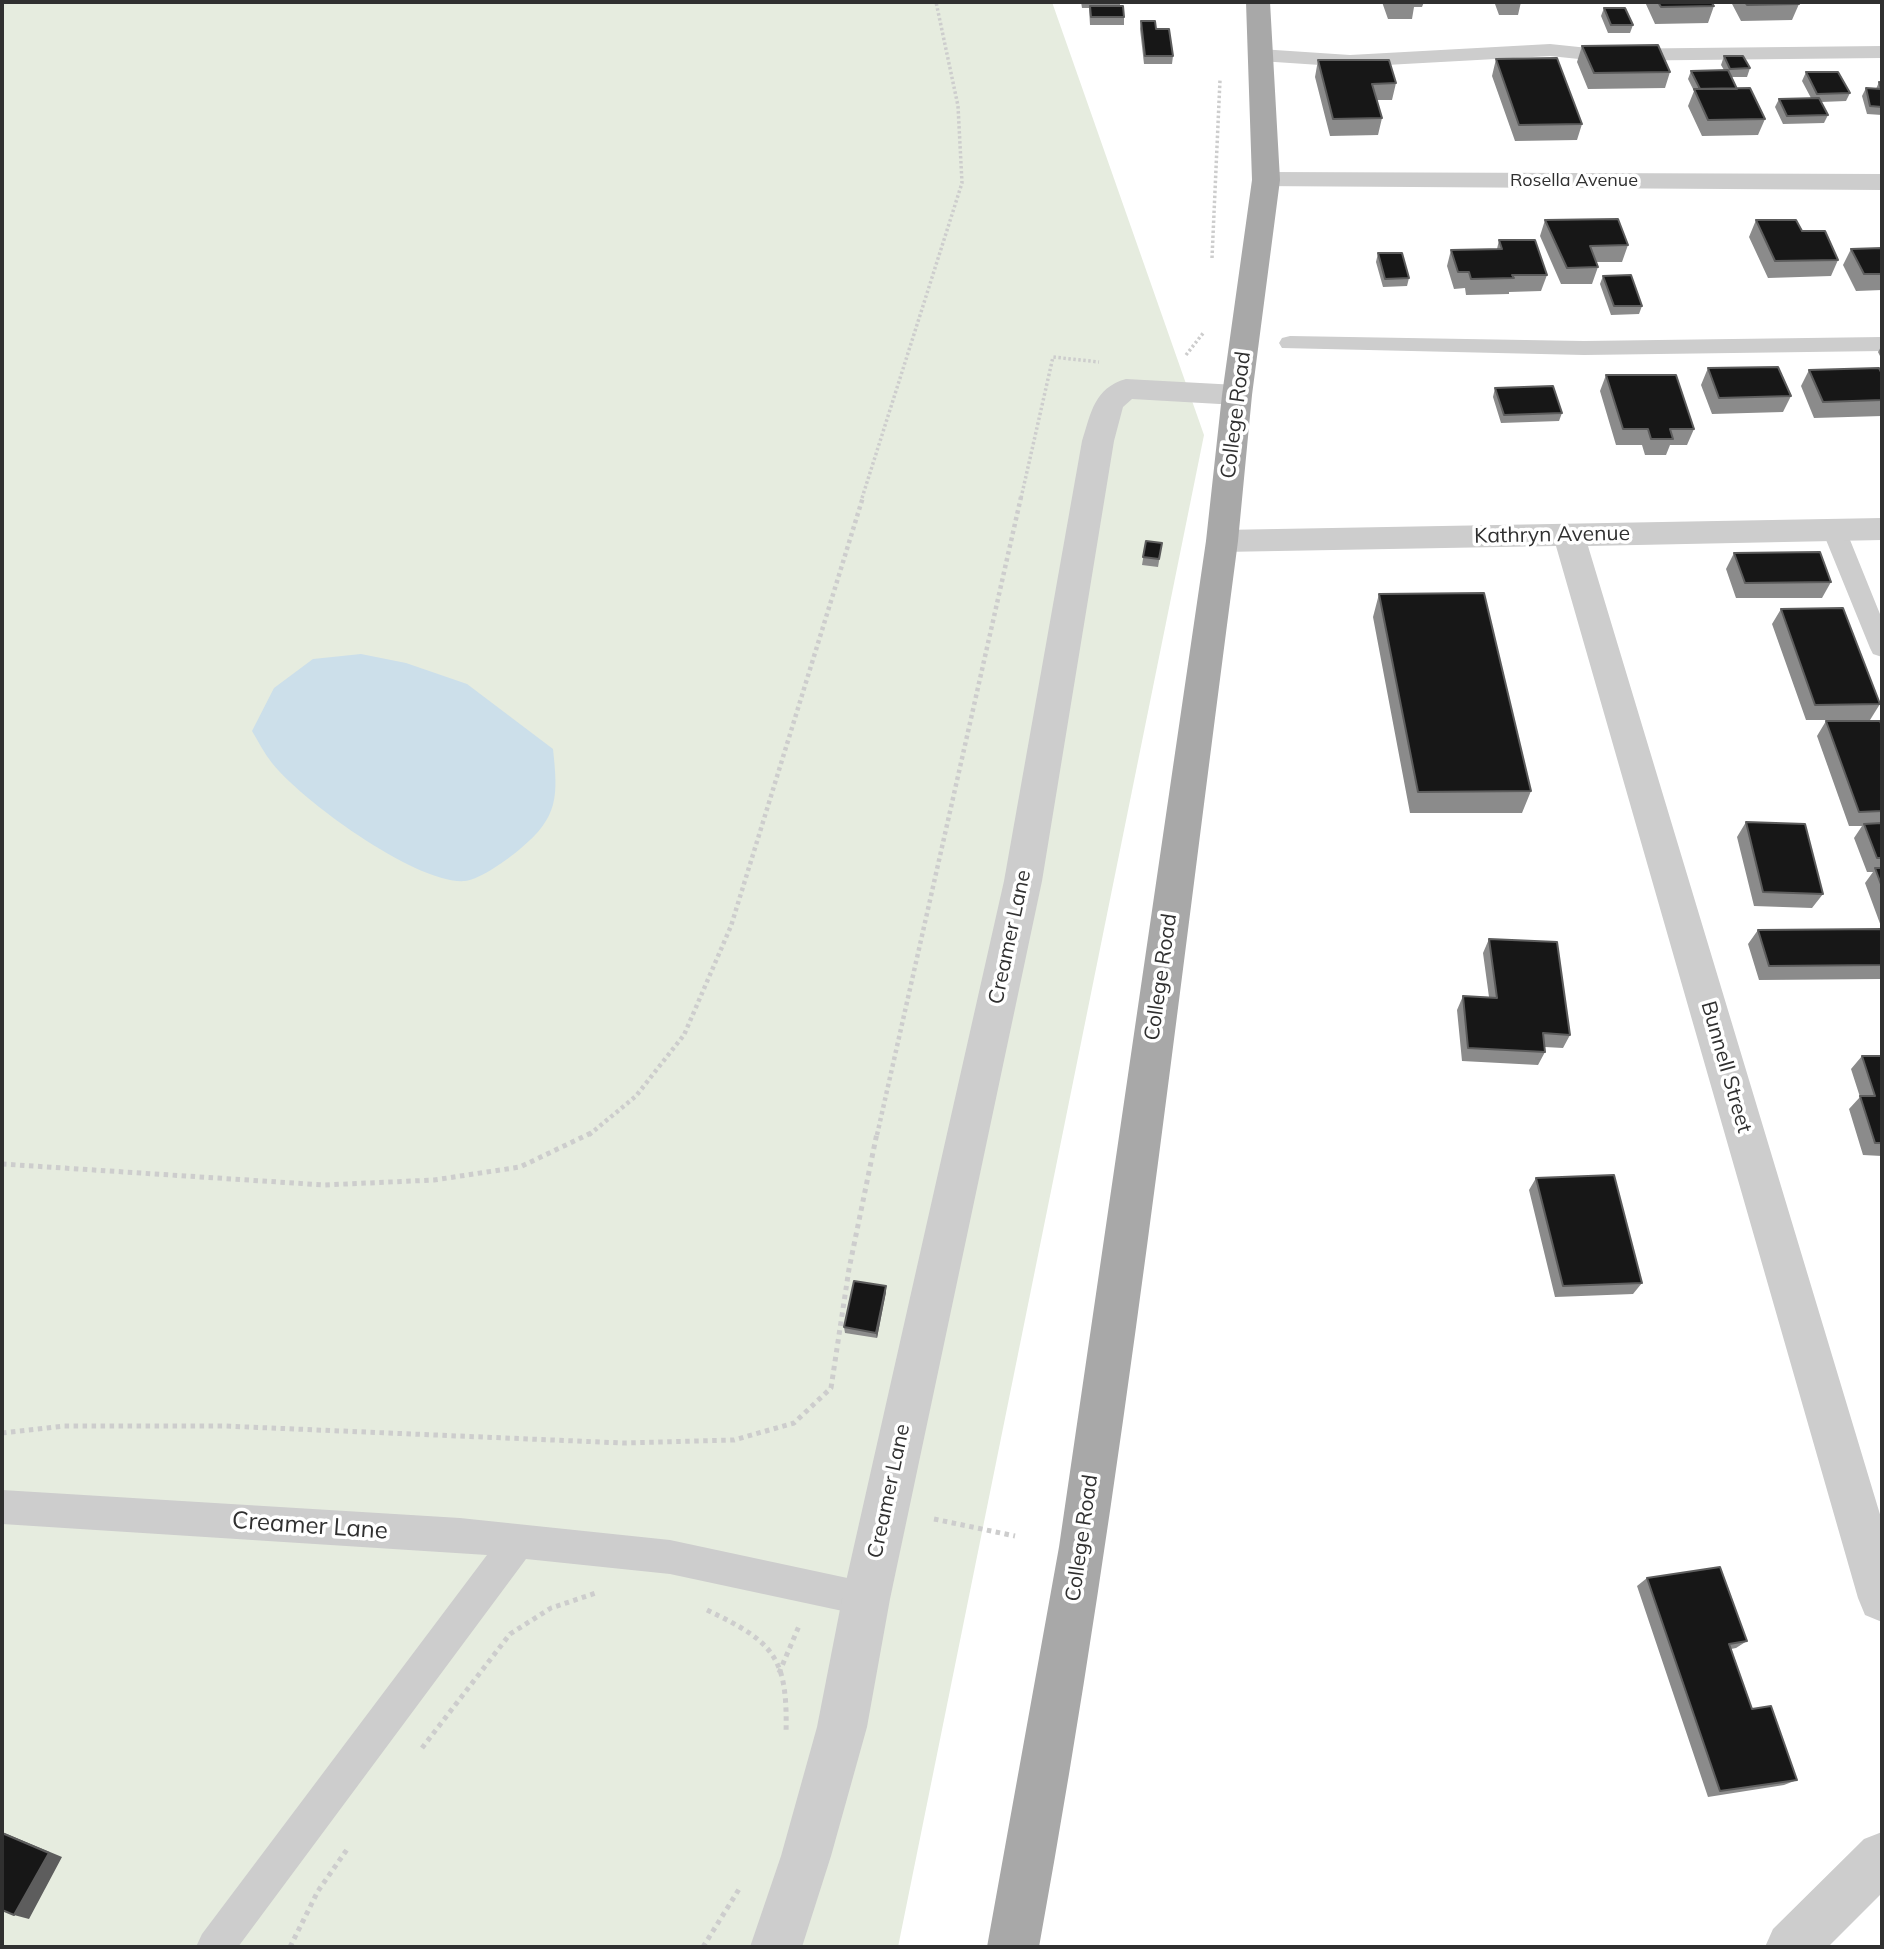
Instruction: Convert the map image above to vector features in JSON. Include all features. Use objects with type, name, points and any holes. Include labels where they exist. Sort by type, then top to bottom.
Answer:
[{"type":"main road","name":"College Road","points":[[1013,1947],[1040,1805],[1082,1546],[1222,541],[1237,395],[1266,180],[1258,2]]},
{"type":"street","name":"Rosella Avenue","points":[[1266,180],[1882,182]]},
{"type":"street","name":"Creamer Lane","points":[[776,1947],[806,1856],[842,1727],[866,1599],[1023,881],[1098,441],[1109,401],[1126,389],[1237,395]]},
{"type":"street","name":"Kathryn Avenue","points":[[1222,541],[1882,529]]},
{"type":"street","name":"Bunnell Street","points":[[1569,536],[1882,1598]]},
{"type":"street","points":[[1791,1947],[1882,1857]]},
{"type":"lane","points":[[1260,55],[1350,61],[1550,50],[1598,55],[1882,52]]},
{"type":"lane","points":[[1290,343],[1584,348],[1882,344]]},
{"type":"lane","points":[[1834,530],[1882,648]]},
{"type":"lane","name":"Creamer Lane","points":[[2,1507],[460,1535],[518,1541],[670,1558],[866,1599]]},
{"type":"lane","points":[[215,1947],[518,1541]]},
{"type":"path","points":[[2,1164],[324,1185],[434,1180],[520,1167],[585,1138],[636,1096],[684,1034],[731,926],[925,294],[962,183],[958,106],[936,2]]},
{"type":"path","points":[[1211,266],[1220,80]]},
{"type":"path","points":[[1182,358],[1194,347],[1206,329]]},
{"type":"path","points":[[2,1433],[64,1426],[224,1426],[623,1443],[734,1440],[794,1423],[831,1388],[849,1269],[889,1076],[1052,356],[1106,363]]},
{"type":"path","points":[[886,1508],[1015,1536]]},
{"type":"path","points":[[779,1674],[816,1588]]},
{"type":"path","points":[[417,1754],[510,1634],[551,1608],[598,1592],[609,1593]]},
{"type":"path","points":[[696,1605],[741,1627],[771,1650],[787,1696],[785,1746]]},
{"type":"path","points":[[290,1947],[318,1891],[353,1840]]},
{"type":"path","points":[[703,1947],[746,1878]]},
{"type":"shaded area","points":[[2,2],[1052,2],[1204,435],[898,1947],[2,1947]]},
{"type":"water","points":[[361,654],[406,663],[467,684],[553,749],[555,793],[549,816],[520,849],[486,873],[465,881],[444,879],[390,855],[333,818],[308,798],[269,759],[252,731],[274,688],[313,659]]},
{"type":"building","points":[[1658,2],[1711,2],[1714,6],[1661,7]]},
{"type":"building","points":[[1745,2],[1797,2],[1799,4],[1747,5]]},
{"type":"building","points":[[1090,6],[1123,6],[1124,17],[1091,17]]},
{"type":"building","points":[[1604,8],[1625,8],[1633,25],[1611,25]]},
{"type":"building","points":[[1141,21],[1155,21],[1156,29],[1169,29],[1173,56],[1145,56]]},
{"type":"building","points":[[1658,45],[1670,72],[1594,73],[1582,46]]},
{"type":"building","points":[[1724,56],[1743,56],[1750,68],[1730,69]]},
{"type":"building","points":[[1557,58],[1582,124],[1519,125],[1496,59]]},
{"type":"building","points":[[1318,60],[1389,60],[1396,83],[1372,84],[1382,118],[1333,119]]},
{"type":"building","points":[[1728,70],[1737,89],[1700,89],[1691,71]]},
{"type":"building","points":[[1806,72],[1838,72],[1850,93],[1817,94]]},
{"type":"building","points":[[1879,82],[1882,83],[1882,107],[1870,106],[1866,88],[1881,89]]},
{"type":"building","points":[[1750,88],[1765,119],[1708,120],[1694,89]]},
{"type":"building","points":[[1819,98],[1828,115],[1787,116],[1779,99]]},
{"type":"building","points":[[1618,219],[1628,245],[1590,246],[1598,267],[1567,268],[1545,220]]},
{"type":"building","points":[[1756,220],[1796,220],[1802,231],[1825,231],[1838,260],[1775,261]]},
{"type":"building","points":[[1499,240],[1535,240],[1547,275],[1471,279],[1469,272],[1458,272],[1451,250],[1502,249]]},
{"type":"building","points":[[1882,248],[1882,274],[1864,274],[1851,249]]},
{"type":"building","points":[[1378,253],[1402,253],[1409,278],[1385,279]]},
{"type":"building","points":[[1631,275],[1642,306],[1614,306],[1603,276]]},
{"type":"building","points":[[1778,367],[1791,396],[1719,398],[1708,368]]},
{"type":"building","points":[[1879,368],[1882,374],[1882,400],[1823,402],[1809,370]]},
{"type":"building","points":[[1606,375],[1676,375],[1694,429],[1670,429],[1673,439],[1651,439],[1648,429],[1623,429]]},
{"type":"building","points":[[1553,386],[1562,413],[1504,415],[1495,388]]},
{"type":"building","points":[[1146,541],[1162,543],[1159,559],[1143,557]]},
{"type":"building","points":[[1820,552],[1831,582],[1745,583],[1734,553]]},
{"type":"building","points":[[1484,593],[1531,791],[1418,792],[1379,594]]},
{"type":"building","points":[[1843,608],[1880,704],[1815,705],[1781,609]]},
{"type":"building","points":[[1826,721],[1880,721],[1882,811],[1859,812]]},
{"type":"building","points":[[1746,822],[1805,824],[1823,894],[1763,892]]},
{"type":"building","points":[[1882,823],[1882,858],[1877,858],[1864,824]]},
{"type":"building","points":[[1875,868],[1882,868],[1882,887]]},
{"type":"building","points":[[1882,929],[1882,965],[1769,966],[1758,930]]},
{"type":"building","points":[[1489,939],[1557,942],[1570,1035],[1543,1033],[1545,1052],[1468,1048],[1463,996],[1497,998]]},
{"type":"building","points":[[1862,1056],[1882,1056],[1882,1143],[1875,1143],[1860,1096],[1875,1096]]},
{"type":"building","points":[[1614,1175],[1642,1283],[1563,1286],[1536,1178]]},
{"type":"building","points":[[854,1281],[886,1286],[876,1333],[844,1327]]},
{"type":"building","points":[[1720,1567],[1747,1641],[1729,1644],[1752,1709],[1771,1706],[1797,1780],[1720,1791],[1647,1578]]},
{"type":"building","points":[[2,1833],[49,1853],[14,1915],[2,1910]]}]
